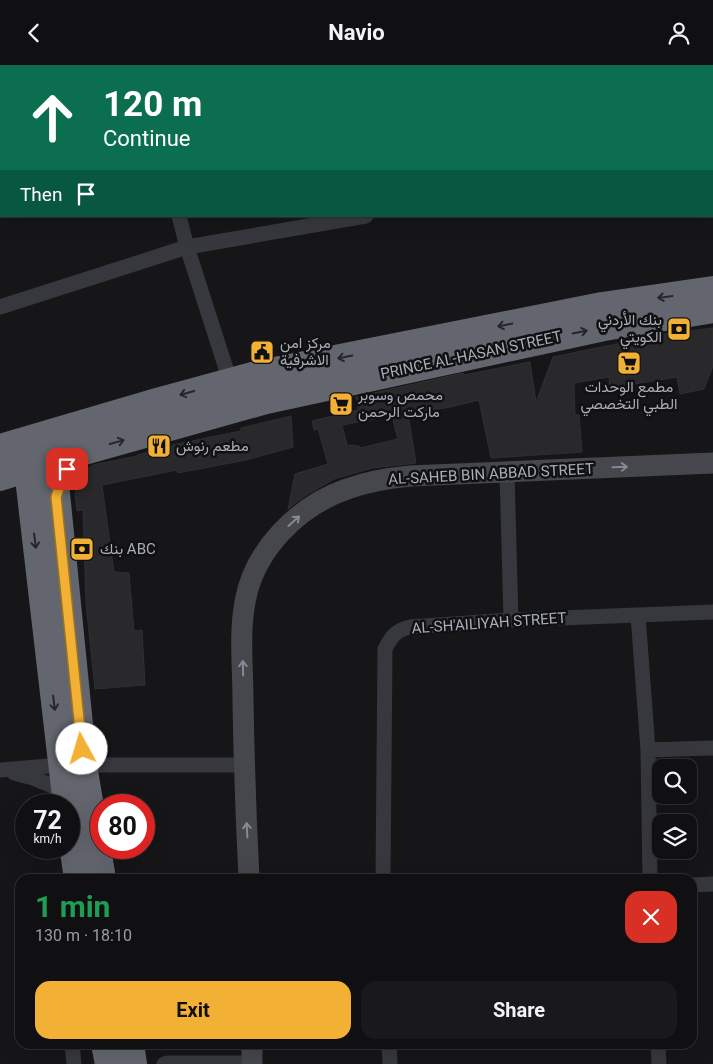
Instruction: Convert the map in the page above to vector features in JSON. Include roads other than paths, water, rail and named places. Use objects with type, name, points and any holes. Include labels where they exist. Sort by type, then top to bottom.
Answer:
[{"type":"highway","name":"PRINCE AL-HASAN STREET","points":[[24,441],[260,374],[602,306],[713,290]]},
{"type":"highway","name":"PRINCE AL-HASAN STREET","points":[[0,477],[84,451],[266,400],[604,327],[713,309]]},
{"type":"highway","points":[[260,374],[266,400]]},
{"type":"highway","points":[[24,441],[41,465],[69,782],[100,874]]},
{"type":"highway","points":[[44,500],[75,459],[84,451]]},
{"type":"highway","points":[[0,484],[16,489],[23,494],[44,500]]},
{"type":"highway","points":[[80,838],[99,874]]},
{"type":"highway","points":[[106,1049],[109,1064]]},
{"type":"highway","points":[[131,1049],[133,1064]]},
{"type":"street","points":[[179,217],[230,381]]},
{"type":"street","points":[[0,307],[187,247],[360,217]]},
{"type":"street","name":"AL-SAHEB BIN ABBAD STREET","points":[[249,874],[244,765],[242,635],[245,602],[254,571],[271,543],[306,511],[346,489],[388,479],[713,463]]},
{"type":"street","points":[[507,472],[511,620]]},
{"type":"street","name":"AL-SH'AILIYAH STREET","points":[[383,874],[385,649],[389,640],[401,629],[511,620],[713,612]]},
{"type":"street","points":[[638,615],[648,750],[650,874]]},
{"type":"street","points":[[648,750],[713,749]]},
{"type":"street","points":[[69,782],[244,765]]},
{"type":"street","points":[[697,885],[713,884]]},
{"type":"street","points":[[72,1049],[74,1064]]},
{"type":"street","points":[[389,1049],[390,1064]]},
{"type":"street","points":[[658,1049],[659,1064]]},
{"type":"street","points":[[164,1064],[252,1057]]},
{"type":"place","name":"بنك الأردني الكويتي","points":[[679,329]]},
{"type":"place","name":"مركز امن الاشرفية","points":[[262,352]]},
{"type":"place","name":"مطمع الوحدات الطبي التخصصي","points":[[629,363]]},
{"type":"place","name":"محمص وسوبر ماركت الرحمن","points":[[341,404]]},
{"type":"place","name":"مطعم رنوش","points":[[159,446]]},
{"type":"place","name":"بنك ABC","points":[[82,549]]}]
